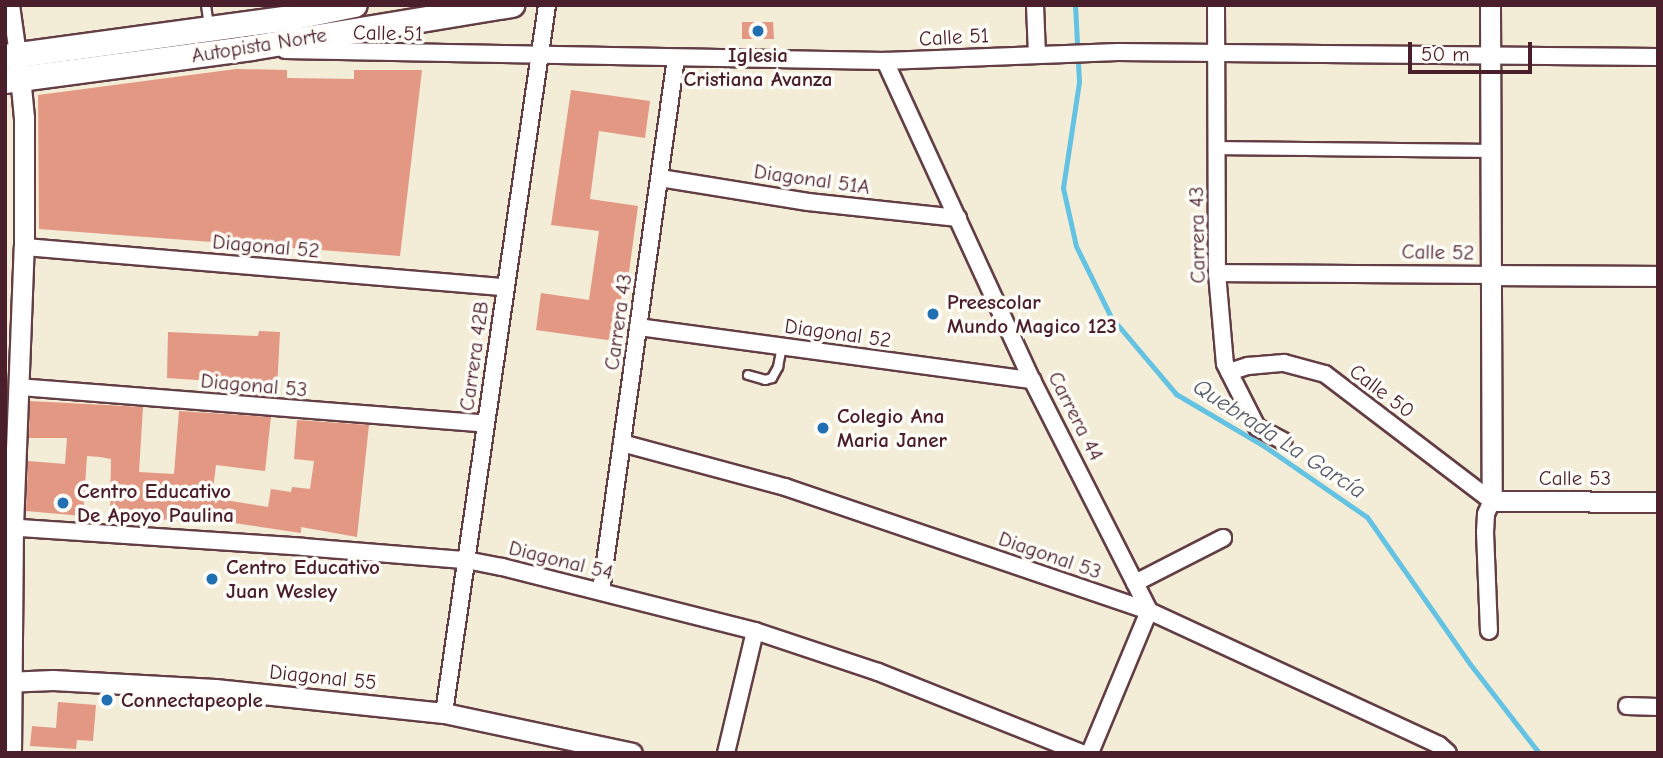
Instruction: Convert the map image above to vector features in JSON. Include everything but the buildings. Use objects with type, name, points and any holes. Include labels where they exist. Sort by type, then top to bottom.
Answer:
[{"type":"main road","name":"Autopista Norte","points":[[12,68],[208,17],[355,5]]},
{"type":"main road","name":"Autopista Norte","points":[[12,68],[252,48],[512,5]]},
{"type":"street","points":[[10,5],[24,247],[19,387],[9,527],[8,682],[11,753]]},
{"type":"street","name":"Carrera 42B","points":[[444,713],[547,5]]},
{"type":"street","points":[[1035,5],[1037,54]]},
{"type":"street","name":"Carrera 43","points":[[1216,5],[1217,273],[1225,364],[1257,427],[1283,441]]},
{"type":"street","points":[[1489,631],[1485,532],[1486,514],[1492,501],[1490,5]]},
{"type":"street","name":"Calle 51","points":[[252,48],[538,56],[885,61],[1118,52],[1658,57]]},
{"type":"street","name":"Carrera 43","points":[[601,591],[676,58]]},
{"type":"street","name":"Carrera 44","points":[[885,61],[1032,380],[1149,611]]},
{"type":"street","points":[[1217,148],[1490,151]]},
{"type":"street","name":"Diagonal 51A","points":[[660,178],[808,202],[958,218]]},
{"type":"street","name":"Diagonal 52","points":[[24,247],[505,287]]},
{"type":"street","name":"Calle 52","points":[[1217,273],[1658,276]]},
{"type":"street","name":"Diagonal 52","points":[[638,327],[1032,380]]},
{"type":"street","name":"Calle 50","points":[[1229,372],[1248,366],[1284,363],[1325,374],[1492,501]]},
{"type":"street","name":"Diagonal 53","points":[[19,387],[486,424]]},
{"type":"street","name":"Diagonal 53","points":[[622,443],[785,487],[1149,611],[1439,745],[1448,753]]},
{"type":"street","name":"Calle 53","points":[[1492,501],[1658,502]]},
{"type":"street","name":"Diagonal 54","points":[[9,527],[466,561],[601,591],[755,631],[878,672],[1082,753]]},
{"type":"street","points":[[1135,583],[1223,537]]},
{"type":"street","points":[[1090,753],[1149,611]]},
{"type":"street","points":[[726,753],[755,631]]},
{"type":"street","name":"Diagonal 55","points":[[8,682],[53,680],[215,689],[444,713],[564,745],[632,753]]},
{"type":"street","points":[[1627,706],[1658,707]]},
{"type":"lane","points":[[748,375],[765,380],[772,378],[778,367],[782,346]]},
{"type":"waterway","name":"Quebrada La García","points":[[1075,5],[1079,82],[1063,188],[1076,246],[1111,317],[1176,394],[1264,446],[1367,517],[1470,664],[1539,753]]},
{"type":"place","name":"Iglesia Cristiana Avanza","points":[[758,31]]},
{"type":"place","name":"Preescolar Mundo Magico 123","points":[[933,314]]},
{"type":"place","name":"Colegio Ana Maria Janer","points":[[823,428]]},
{"type":"place","name":"Centro Educativo De Apoyo Paulina","points":[[63,503]]},
{"type":"place","name":"Centro Educativo Juan Wesley","points":[[212,579]]},
{"type":"place","name":"Connectapeople","points":[[107,700]]}]
